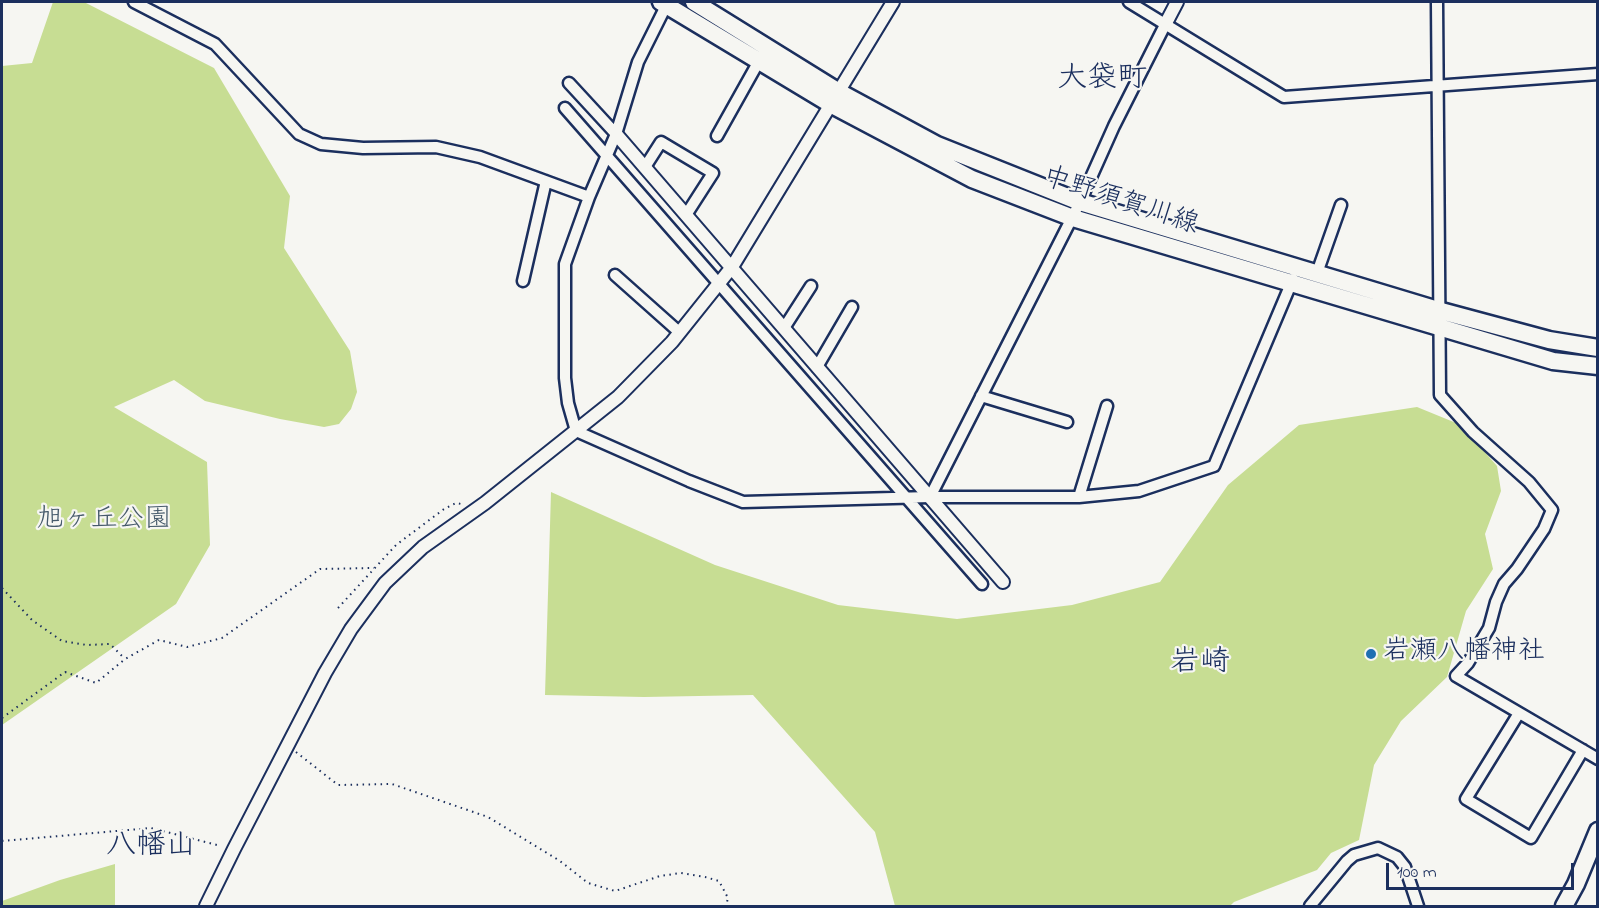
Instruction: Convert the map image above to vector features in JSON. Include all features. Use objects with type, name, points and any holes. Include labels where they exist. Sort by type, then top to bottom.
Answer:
[{"type":"main road","name":"中野須賀川線","points":[[665,2],[759,61],[835,98],[937,144],[1080,202],[1317,273],[1553,361],[1598,366]]},
{"type":"main road","name":"中野須賀川線","points":[[694,2],[914,150],[972,179],[1072,218],[1291,283],[1441,319],[1598,348]]},
{"type":"main road","points":[[1563,906],[1576,884],[1598,831]]},
{"type":"street","points":[[134,2],[215,44],[299,134],[321,144],[363,148],[436,147],[480,157],[589,197]]},
{"type":"street","points":[[665,2],[638,62],[616,134],[589,197],[565,264],[565,378],[568,403],[576,431],[689,482],[743,502],[930,496],[1079,497],[1139,491],[1214,466],[1296,267]]},
{"type":"street","points":[[206,906],[286,745],[351,629],[386,583],[423,547],[485,503],[618,398],[679,332],[732,267],[893,2]]},
{"type":"street","points":[[1129,2],[1284,97],[1598,74]]},
{"type":"street","points":[[930,496],[1080,202],[1114,126],[1177,2]]},
{"type":"street","points":[[1437,2],[1440,395],[1473,432],[1529,482],[1552,510],[1544,529],[1504,584],[1489,628],[1468,663],[1456,676],[1598,759]]},
{"type":"street","points":[[717,136],[759,61]]},
{"type":"street","points":[[569,83],[732,267],[1003,582]]},
{"type":"street","points":[[565,108],[982,584]]},
{"type":"street","points":[[645,167],[661,142],[713,172],[686,215]]},
{"type":"street","points":[[523,281],[546,181]]},
{"type":"street","points":[[1317,273],[1341,205]]},
{"type":"street","points":[[615,275],[679,332]]},
{"type":"street","points":[[784,328],[811,285]]},
{"type":"street","points":[[818,367],[852,307]]},
{"type":"street","points":[[981,396],[1067,422]]},
{"type":"street","points":[[1079,497],[1107,406]]},
{"type":"street","points":[[1519,713],[1466,799],[1531,838],[1583,750]]},
{"type":"street","points":[[1310,906],[1354,855],[1378,848],[1397,857],[1405,867],[1418,906]]},
{"type":"path","points":[[339,608],[396,545],[444,509],[456,503],[467,505],[485,503]]},
{"type":"path","points":[[2,718],[66,672],[96,683],[125,658],[159,640],[187,647],[222,638],[320,569],[374,568]]},
{"type":"path","points":[[2,588],[32,620],[62,641],[87,645],[111,644],[125,658]]},
{"type":"path","points":[[286,745],[338,784],[392,784],[488,817],[560,861],[588,884],[615,891],[660,876],[681,873],[697,875],[718,881],[728,898],[726,906]]},
{"type":"path","points":[[2,841],[151,828],[234,849]]},
{"type":"green space","name":"旭ヶ丘公園","points":[[53,2],[84,2],[214,68],[290,196],[284,248],[350,351],[357,392],[351,409],[339,424],[324,427],[205,401],[174,380],[114,407],[207,462],[210,545],[176,604],[2,725],[2,66],[32,63]]},
{"type":"green space","points":[[1417,407],[1461,425],[1497,466],[1501,491],[1485,534],[1493,569],[1466,611],[1447,677],[1401,721],[1374,765],[1359,840],[1331,853],[1317,870],[1234,902],[1230,906],[895,906],[875,832],[753,695],[644,697],[545,695],[551,492],[715,565],[838,605],[957,619],[1072,605],[1160,582],[1228,485],[1299,425]]},
{"type":"green space","points":[[115,864],[115,906],[2,906],[2,901],[60,880]]},
{"type":"place","name":"岩瀬八幡神社","points":[[1371,654]]},
{"type":"district","name":"大袋町","points":[[1102,81]]},
{"type":"district","name":"岩崎","points":[[1200,665]]},
{"type":"district","name":"八幡山","points":[[151,848]]}]
